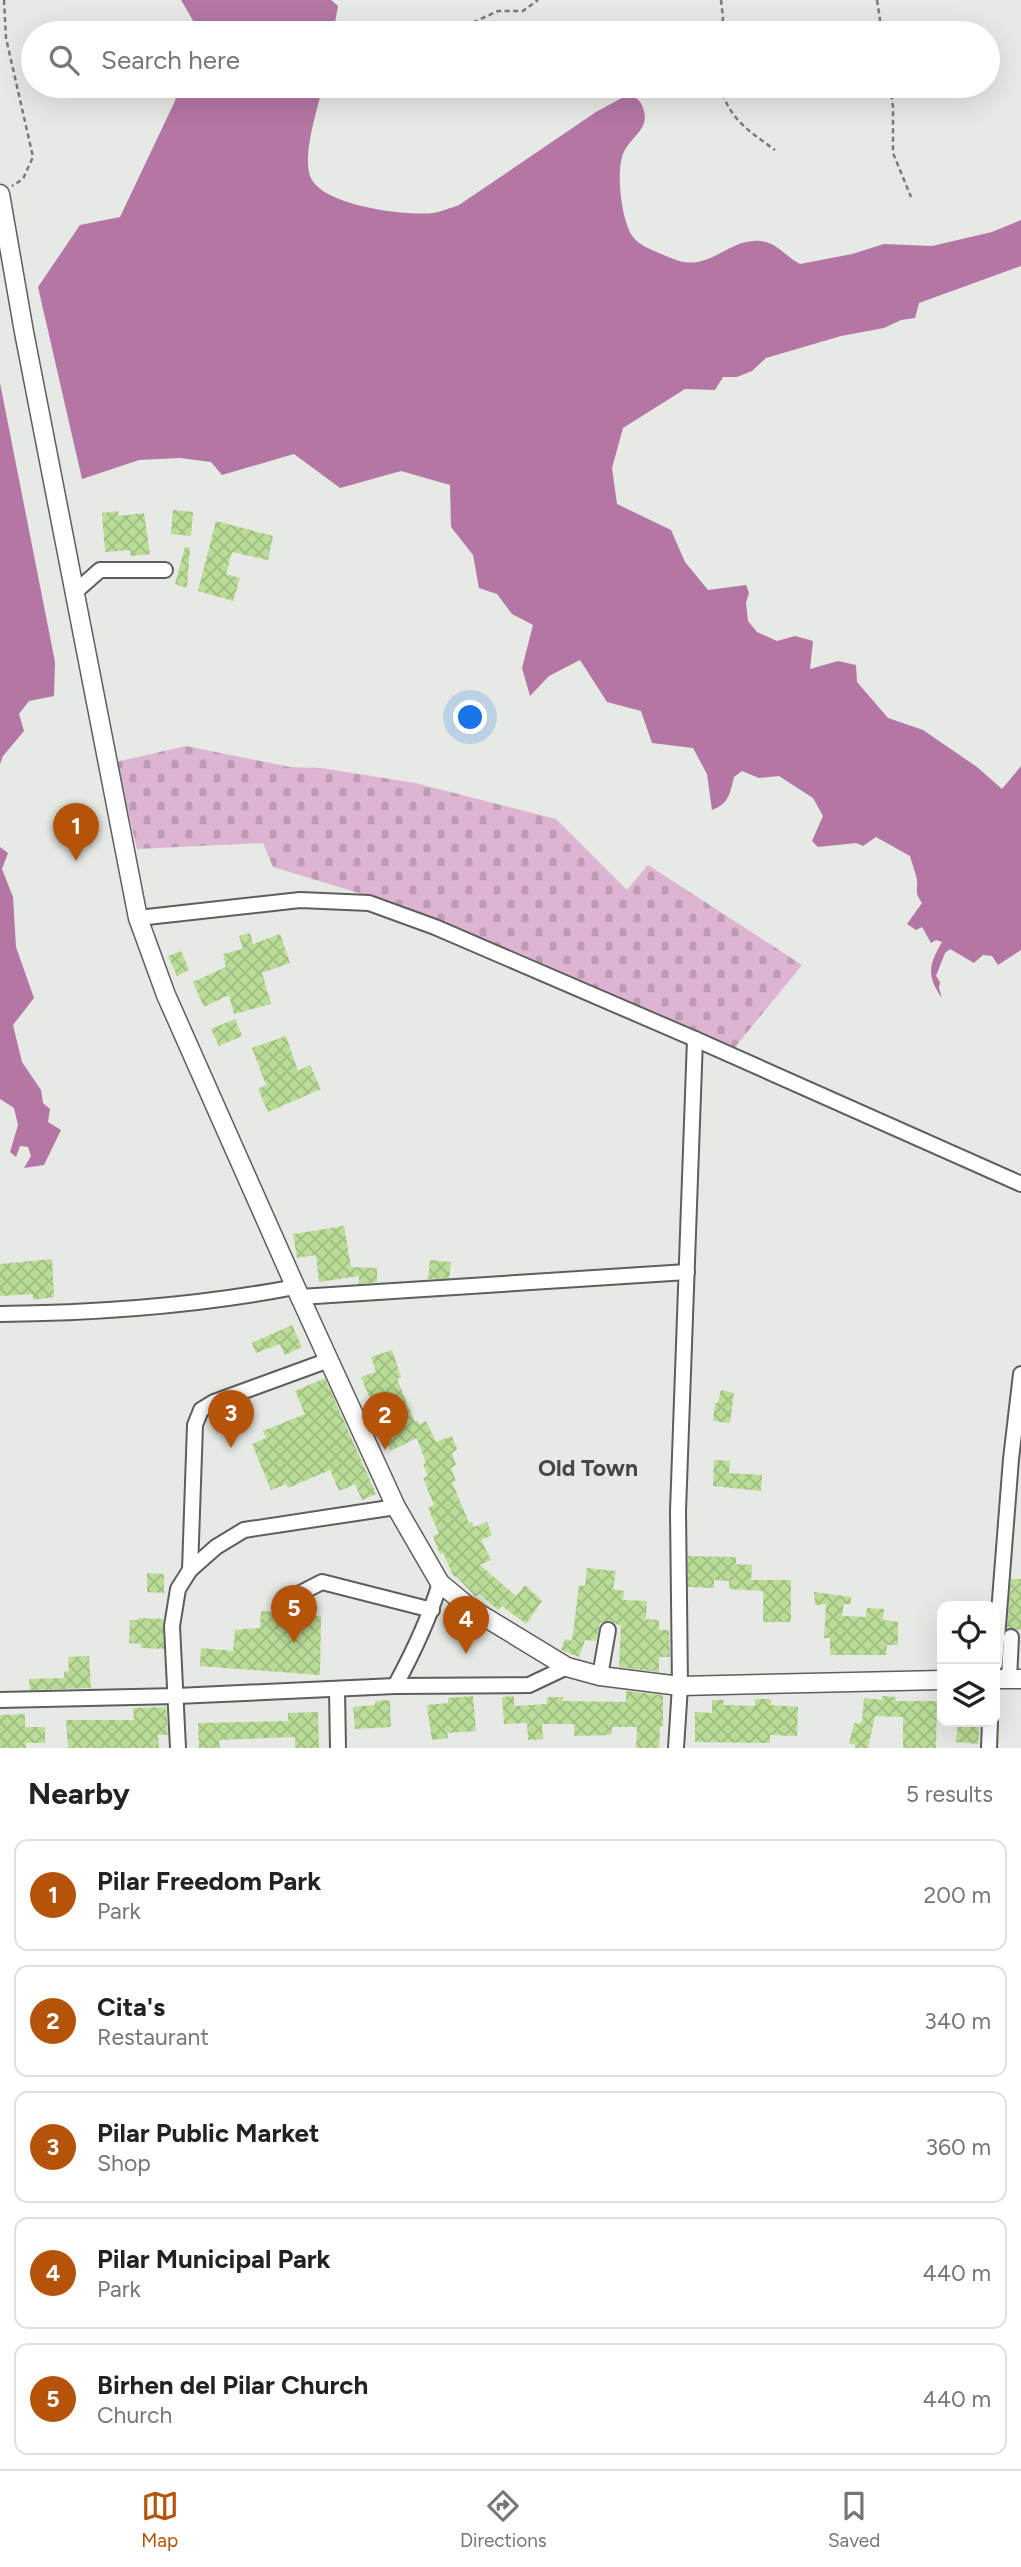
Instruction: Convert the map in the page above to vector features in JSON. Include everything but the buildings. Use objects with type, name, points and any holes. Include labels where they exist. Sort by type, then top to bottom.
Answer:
[{"type":"main road","points":[[0,194],[138,918],[166,995],[298,1292],[397,1507],[440,1583],[470,1608],[567,1667],[600,1676],[680,1686],[937,1680]]},
{"type":"street","points":[[75,592],[100,570],[165,570]]},
{"type":"street","points":[[138,918],[300,900],[369,904],[435,927],[1021,1184]]},
{"type":"street","points":[[676,1748],[680,1686],[678,1511],[695,1039]]},
{"type":"street","points":[[0,1314],[50,1313],[298,1292],[687,1272]]},
{"type":"street","points":[[190,1570],[195,1425],[201,1410],[214,1402],[329,1360]]},
{"type":"street","points":[[1000,1601],[1021,1374]]},
{"type":"street","points":[[178,1748],[172,1626],[178,1589],[190,1570],[216,1547],[244,1530],[397,1507]]},
{"type":"street","points":[[283,1602],[322,1583],[432,1610]]},
{"type":"street","points":[[395,1686],[432,1610],[440,1583]]},
{"type":"street","points":[[600,1676],[608,1630]]},
{"type":"street","points":[[1008,1679],[1012,1637]]},
{"type":"street","points":[[0,1700],[177,1696],[395,1686],[529,1685],[567,1667]]},
{"type":"street","points":[[337,1690],[338,1748]]},
{"type":"street","points":[[989,1748],[990,1727]]},
{"type":"path","points":[[0,194],[23,179],[33,157],[6,38],[4,0]]},
{"type":"path","points":[[475,21],[498,11],[523,10],[538,0]]},
{"type":"path","points":[[721,0],[723,21]]},
{"type":"path","points":[[877,0],[880,21]]},
{"type":"path","points":[[724,98],[743,128],[775,150]]},
{"type":"path","points":[[892,98],[893,153],[911,197]]},
{"type":"green space","points":[[186,746],[290,767],[321,768],[415,783],[556,819],[627,890],[648,865],[802,965],[731,1052],[382,900],[273,867],[263,843],[137,849],[116,762]]},
{"type":"shaded area","points":[[181,0],[331,0],[338,6],[335,21],[193,21]]},
{"type":"shaded area","points":[[176,98],[320,98],[309,147],[309,171],[312,180],[320,189],[349,203],[386,211],[420,214],[459,205],[596,112],[622,98],[636,98],[640,101],[645,116],[642,127],[626,148],[621,162],[621,196],[625,220],[638,242],[684,262],[704,260],[740,244],[760,241],[776,247],[800,264],[852,254],[884,244],[932,246],[992,232],[1021,220],[1021,266],[919,303],[915,318],[766,358],[752,371],[737,377],[723,377],[715,390],[685,389],[623,428],[612,468],[617,504],[671,530],[685,562],[708,590],[746,585],[749,593],[746,603],[748,621],[757,632],[777,641],[795,636],[813,641],[810,669],[838,661],[856,665],[857,682],[888,718],[923,730],[977,767],[1002,789],[1021,766],[1021,950],[998,965],[992,956],[983,955],[974,963],[950,949],[945,953],[936,976],[940,982],[942,998],[933,983],[931,970],[942,942],[936,940],[931,943],[922,927],[916,930],[907,924],[922,903],[917,894],[910,856],[876,837],[863,846],[856,843],[818,847],[812,841],[823,816],[813,798],[779,776],[759,778],[742,771],[734,777],[725,801],[712,810],[707,774],[693,748],[652,743],[641,711],[607,702],[580,660],[549,676],[530,696],[522,668],[533,625],[512,614],[497,594],[479,588],[473,555],[451,527],[450,485],[401,471],[340,488],[294,454],[222,475],[211,462],[180,458],[139,460],[82,479],[38,287],[80,225],[120,217]]},
{"type":"shaded area","points":[[0,383],[55,662],[54,696],[29,701],[19,714],[24,731],[3,756],[0,764]]},
{"type":"shaded area","points":[[0,847],[8,853],[2,869],[13,897],[16,947],[34,998],[13,1025],[22,1062],[41,1090],[43,1103],[50,1109],[48,1122],[61,1130],[44,1165],[24,1168],[31,1156],[28,1147],[20,1146],[16,1157],[10,1152],[18,1125],[14,1108],[0,1099]]},
{"type":"place","name":"Pilar Freedom Park","points":[[76,861]]},
{"type":"place","name":"Pilar Public Market","points":[[231,1448]]},
{"type":"place","name":"Cita's","points":[[385,1450]]},
{"type":"place","name":"Birhen del Pilar Church","points":[[294,1643]]},
{"type":"place","name":"Pilar Municipal Park","points":[[466,1654]]},
{"type":"district","name":"Old Town","points":[[588,1468]]}]
